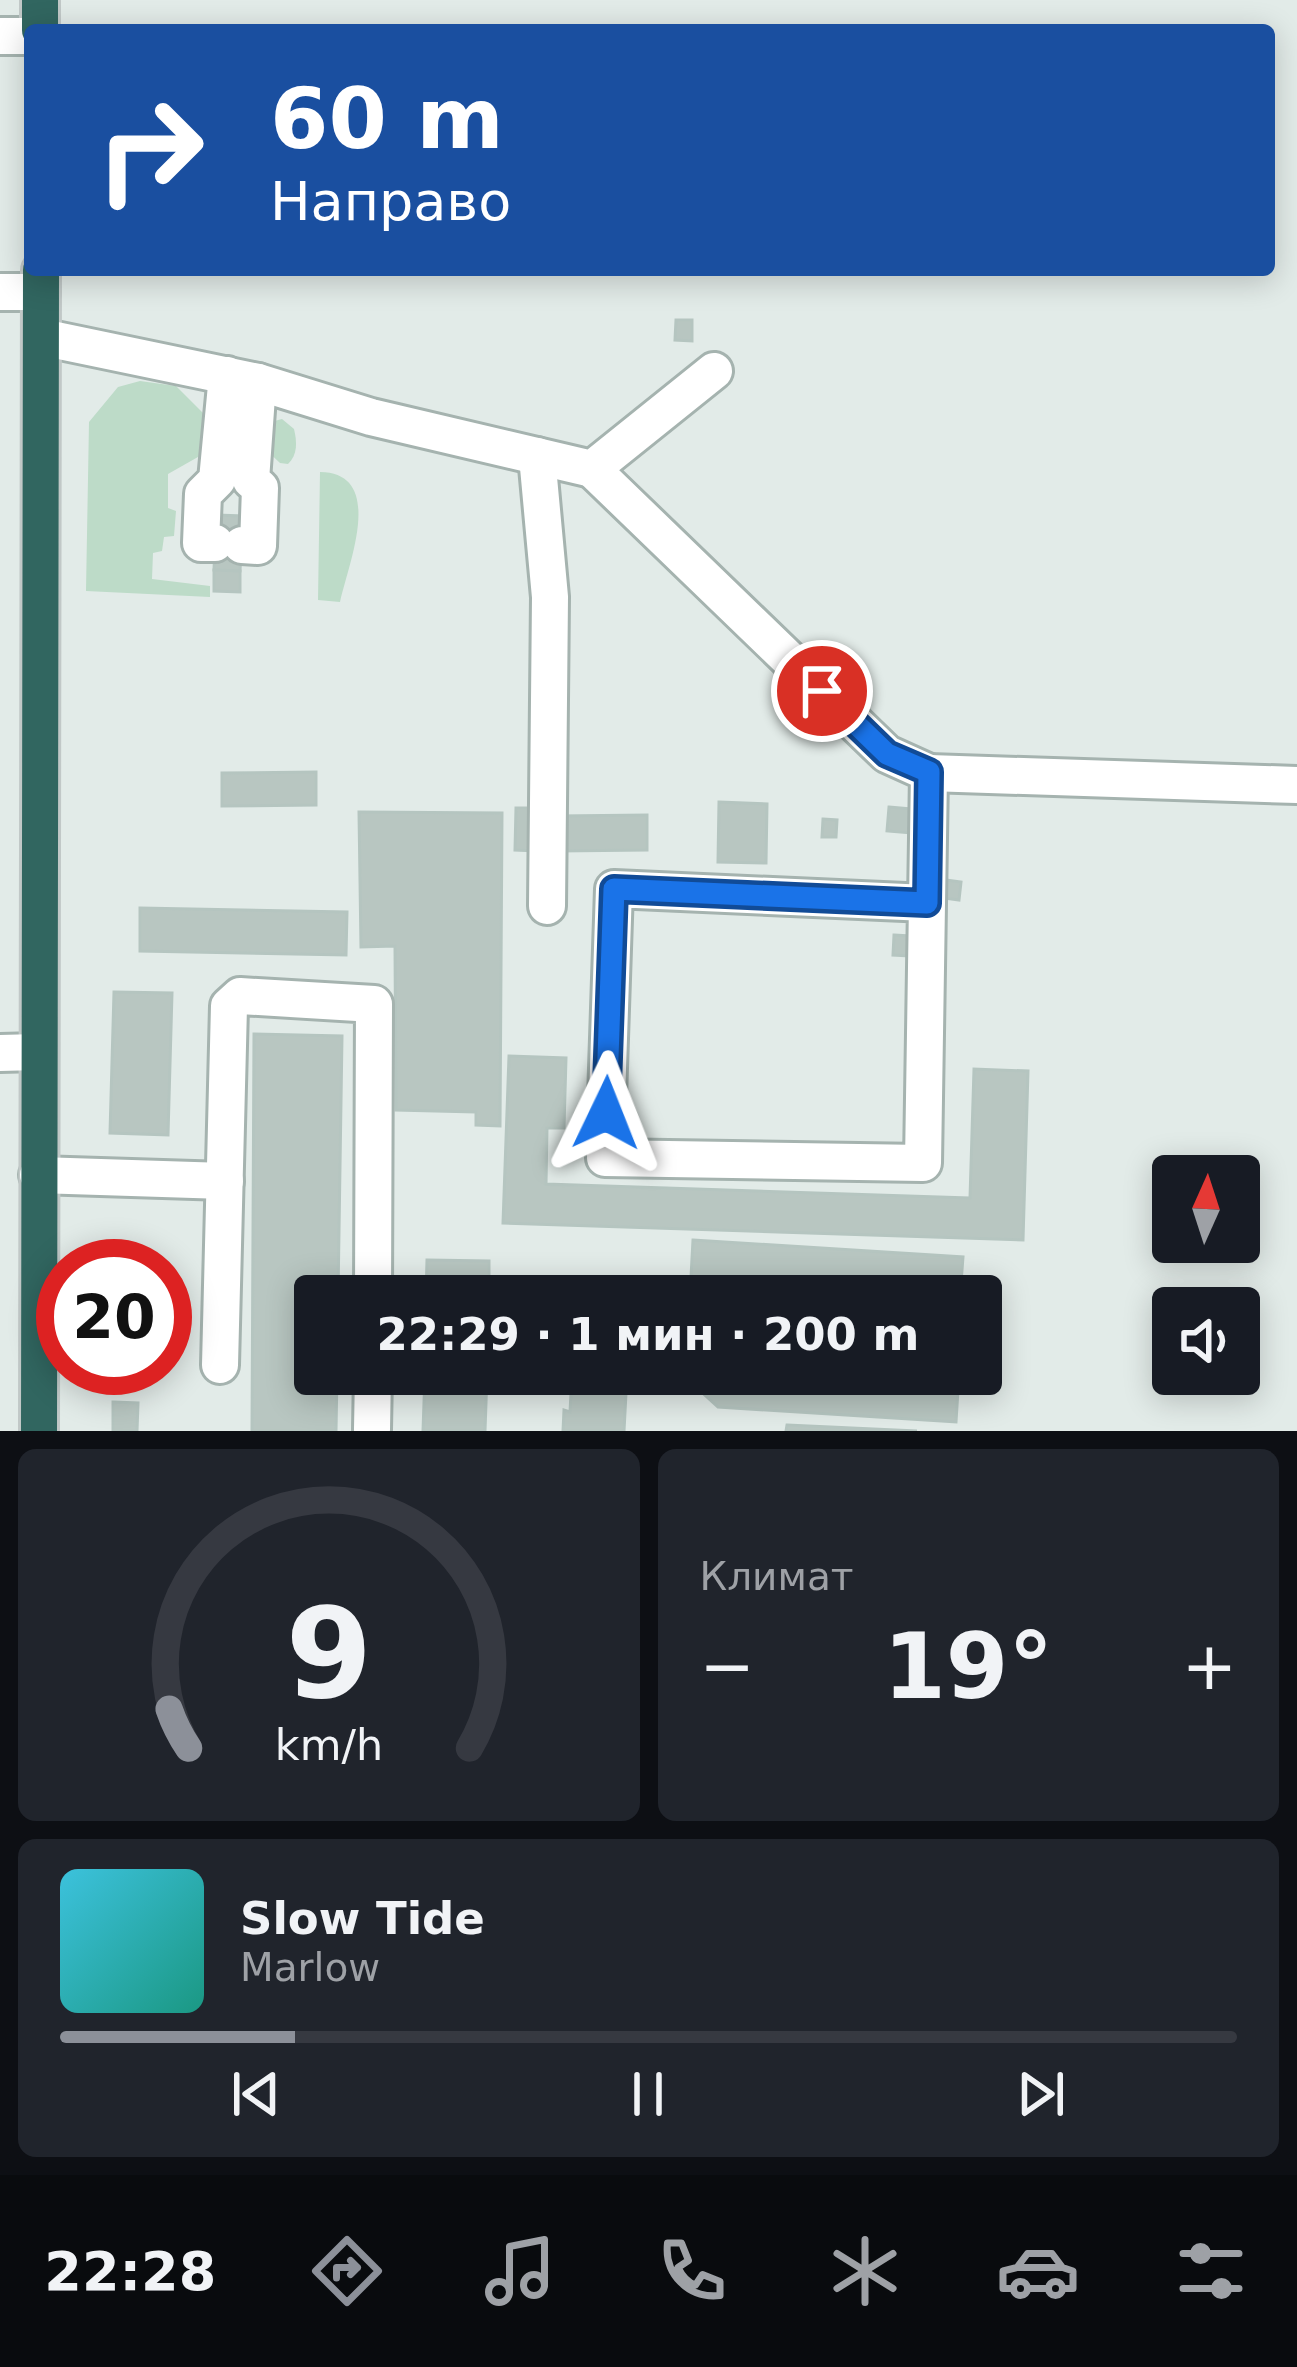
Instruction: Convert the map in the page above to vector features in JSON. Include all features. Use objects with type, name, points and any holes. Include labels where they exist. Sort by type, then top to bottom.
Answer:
[{"type":"highway","points":[[39,1431],[41,281]]},
{"type":"street","points":[[0,292],[41,281]]},
{"type":"street","points":[[41,338],[242,378],[370,417],[592,469],[887,754],[929,772],[1297,785]]},
{"type":"street","points":[[592,469],[714,371]]},
{"type":"street","points":[[242,378],[251,481],[260,488],[258,546],[201,543],[203,494],[217,480],[242,378]]},
{"type":"street","points":[[537,455],[550,598],[547,906]]},
{"type":"street","points":[[927,903],[614,889],[605,1158],[923,1163],[927,903],[929,772]]},
{"type":"street","points":[[220,1365],[229,1006],[240,996],[374,1004],[373,1275]]},
{"type":"street","points":[[0,1053],[37,1052]]},
{"type":"street","points":[[38,1174],[225,1181]]},
{"type":"street","points":[[373,1395],[373,1429]]},
{"type":"green space","points":[[140,381],[176,386],[208,418],[205,453],[168,474],[168,508],[176,511],[174,536],[164,537],[162,551],[153,553],[152,579],[210,586],[210,597],[86,591],[89,422],[118,387]]},
{"type":"green space","points":[[282,419],[294,429],[296,439],[288,464],[280,463],[264,448],[267,423]]},
{"type":"green space","points":[[320,472],[340,476],[352,487],[358,503],[355,544],[340,602],[318,600]]},
{"type":"building","points":[[676,320],[692,320],[692,341],[675,340]]},
{"type":"building","points":[[216,515],[243,516],[240,571],[214,570]]},
{"type":"building","points":[[214,570],[240,571],[240,592],[214,591]]},
{"type":"building","points":[[316,772],[316,805],[222,806],[222,773]]},
{"type":"building","points":[[719,802],[767,804],[766,863],[718,862]]},
{"type":"building","points":[[889,807],[913,809],[911,833],[887,831]]},
{"type":"building","points":[[516,808],[538,808],[536,851],[515,850]]},
{"type":"building","points":[[359,812],[502,813],[500,1126],[476,1125],[476,1112],[396,1110],[395,946],[361,947]]},
{"type":"building","points":[[647,815],[647,850],[559,851],[559,816]]},
{"type":"building","points":[[823,819],[837,820],[836,837],[822,837]]},
{"type":"building","points":[[946,880],[961,882],[959,900],[944,898]]},
{"type":"building","points":[[140,908],[347,912],[346,955],[140,951]]},
{"type":"building","points":[[894,935],[910,936],[909,956],[893,955]]},
{"type":"building","points":[[114,992],[172,993],[168,1135],[110,1133]]},
{"type":"building","points":[[254,1034],[342,1036],[338,1275],[294,1275],[294,1395],[337,1395],[336,1431],[252,1431]]},
{"type":"building","points":[[509,1056],[566,1058],[564,1128],[547,1128],[546,1184],[970,1198],[974,1069],[1028,1071],[1023,1240],[503,1223]]},
{"type":"building","points":[[693,1240],[963,1257],[962,1275],[691,1275]]},
{"type":"building","points":[[427,1260],[489,1261],[489,1275],[427,1275]]},
{"type":"building","points":[[424,1395],[486,1395],[485,1431],[423,1431]]},
{"type":"building","points":[[571,1395],[626,1395],[624,1431],[563,1431],[564,1410],[570,1412]]},
{"type":"building","points":[[705,1395],[958,1395],[956,1422],[718,1407]]},
{"type":"building","points":[[113,1402],[138,1403],[137,1431],[113,1431]]},
{"type":"building","points":[[787,1425],[917,1431],[786,1431]]},
{"type":"route","points":[[606,1113],[614,889],[927,903],[929,772],[887,754],[822,691]]}]
